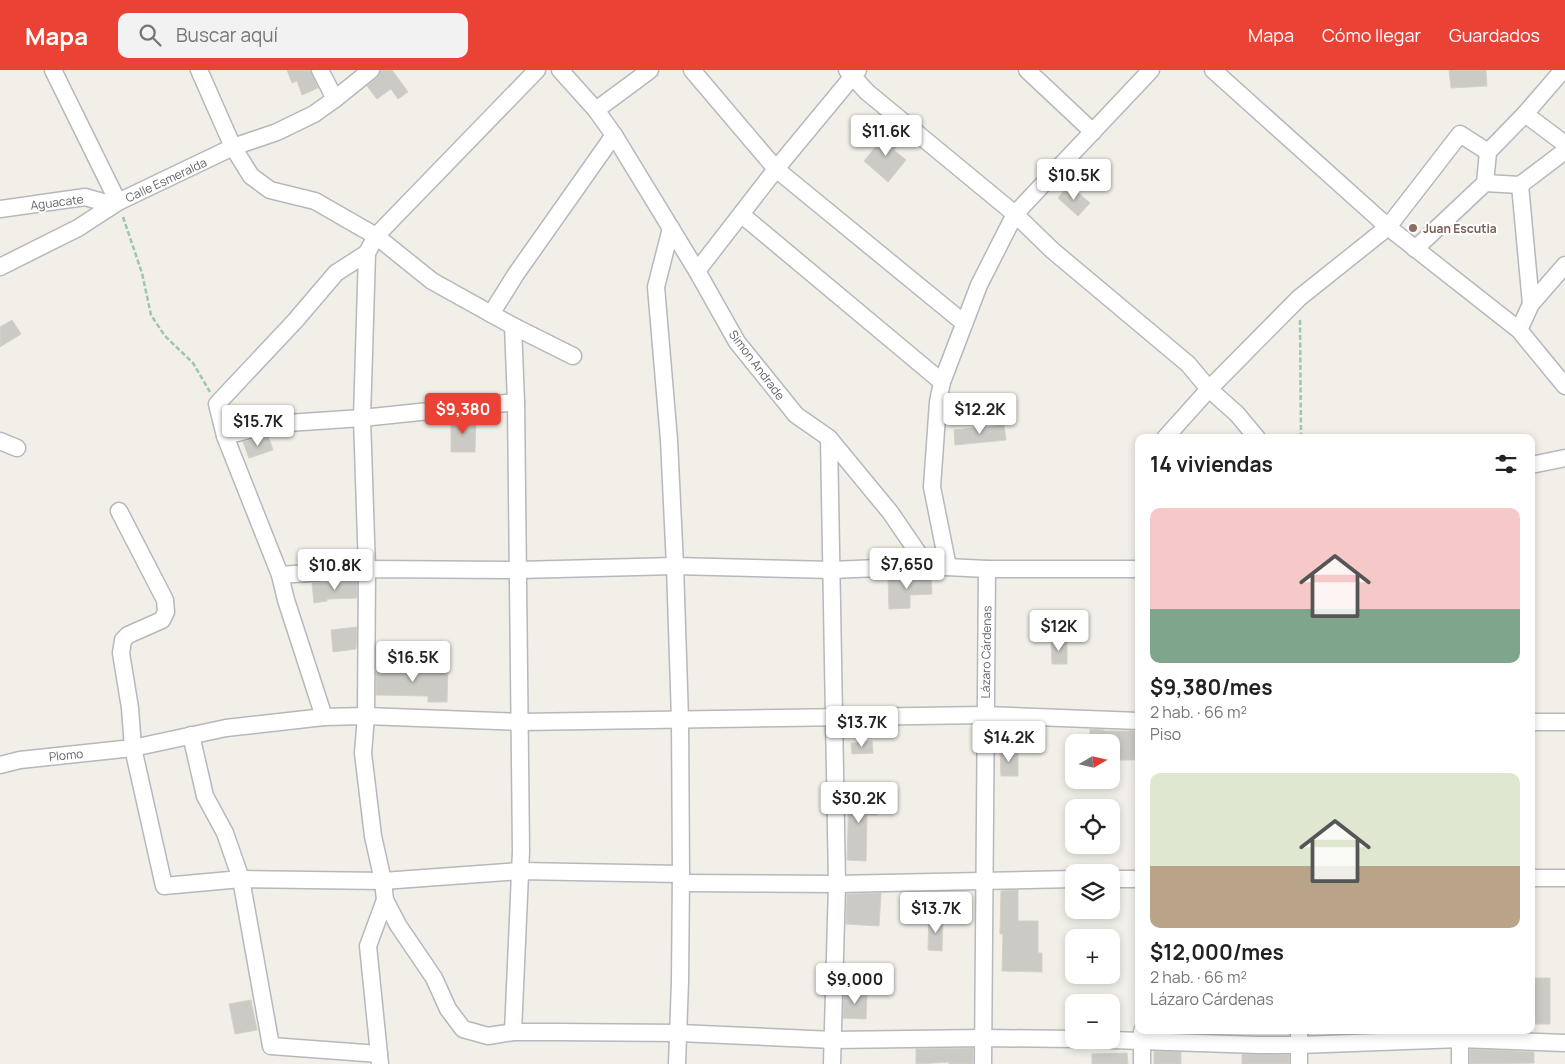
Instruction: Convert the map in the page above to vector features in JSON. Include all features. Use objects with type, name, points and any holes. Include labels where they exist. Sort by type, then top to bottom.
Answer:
[{"type":"street","points":[[53,70],[116,203]]},
{"type":"street","points":[[199,70],[233,147],[251,176],[270,190],[316,201],[376,236],[432,281],[513,326],[573,356]]},
{"type":"street","points":[[320,70],[335,99]]},
{"type":"street","name":"Calle Esmeralda","points":[[0,267],[78,228],[116,203],[233,147],[277,132],[314,114],[372,70]]},
{"type":"street","points":[[537,70],[376,236],[367,253],[362,418],[367,569],[366,716],[363,753],[373,836],[383,881],[385,900],[398,925],[434,978],[448,1009],[464,1029],[488,1036],[513,1032],[679,1033],[833,1040],[1065,1039]]},
{"type":"street","name":"Simon Andrade","points":[[560,70],[596,110],[614,134],[697,271],[737,342],[796,415],[828,438],[890,512],[927,566]]},
{"type":"street","points":[[596,110],[650,70]]},
{"type":"street","points":[[692,70],[776,169],[964,323]]},
{"type":"street","points":[[1027,70],[1094,132]]},
{"type":"street","points":[[948,567],[932,487],[938,402],[942,382],[979,285],[1014,214],[1151,70]]},
{"type":"street","points":[[1213,70],[1388,227],[1519,330],[1565,386]]},
{"type":"street","points":[[1415,249],[1485,183],[1488,152],[1525,114],[1563,70]]},
{"type":"street","points":[[697,271],[853,72],[867,92],[1014,214],[1052,250],[1188,364],[1209,389],[1237,414],[1254,434]]},
{"type":"street","points":[[1525,114],[1565,144]]},
{"type":"street","points":[[492,314],[516,274],[614,134]]},
{"type":"street","points":[[1169,434],[1209,389],[1300,298],[1388,227],[1460,134],[1488,152]]},
{"type":"street","points":[[1485,183],[1520,185],[1561,157]]},
{"type":"street","points":[[1520,185],[1531,304]]},
{"type":"street","name":"Aguacate","points":[[0,209],[85,197],[116,203]]},
{"type":"street","points":[[742,214],[942,382]]},
{"type":"street","points":[[670,228],[656,287],[669,440],[680,719],[681,879],[677,1064]]},
{"type":"street","points":[[324,717],[286,600],[280,575],[225,436],[217,404],[295,321],[336,273],[367,253]]},
{"type":"street","points":[[1519,330],[1531,304],[1565,265]]},
{"type":"street","points":[[513,326],[519,570],[521,851],[513,1032]]},
{"type":"street","points":[[225,436],[273,424],[362,418],[516,402]]},
{"type":"street","points":[[828,438],[837,884],[832,1064]]},
{"type":"street","points":[[0,441],[16,448]]},
{"type":"street","points":[[1535,464],[1565,458]]},
{"type":"street","points":[[119,512],[165,600],[166,612],[162,620],[128,635],[123,640],[122,646],[133,748],[164,886],[242,879],[383,881],[520,872],[837,884],[1065,880]]},
{"type":"street","points":[[280,575],[367,569],[519,570],[675,566],[831,570],[927,566],[987,570],[1135,569]]},
{"type":"street","name":"Lázaro Cárdenas","points":[[983,1064],[987,570]]},
{"type":"street","name":"Plomo","points":[[0,765],[20,760],[133,748],[226,728],[324,717],[366,716],[520,722],[985,715],[1135,721]]},
{"type":"street","points":[[1535,722],[1565,722]]},
{"type":"street","points":[[191,735],[205,796],[225,833],[242,879],[270,1046],[379,1059],[368,946],[385,900]]},
{"type":"street","points":[[1535,878],[1565,878]]},
{"type":"street","points":[[1120,879],[1135,879]]},
{"type":"street","points":[[1460,1034],[1460,1064]]},
{"type":"street","points":[[1120,1039],[1142,1035],[1258,1045],[1299,1038],[1460,1034],[1565,1043]]},
{"type":"street","points":[[1142,1035],[1142,1064]]},
{"type":"street","points":[[1298,1064],[1299,1038]]},
{"type":"path","points":[[116,203],[142,273],[151,315],[165,336],[193,363],[217,404]]},
{"type":"path","points":[[1300,298],[1301,434]]},
{"type":"building","points":[[287,70],[310,70],[318,88],[302,95],[297,81],[292,83]]},
{"type":"building","points":[[381,70],[392,70],[408,92],[398,99],[391,89],[377,99],[367,86],[378,77]]},
{"type":"building","points":[[1449,70],[1486,70],[1487,86],[1451,88]]},
{"type":"building","points":[[889,131],[901,141],[894,150],[906,160],[888,182],[864,161]]},
{"type":"building","points":[[1069,185],[1090,203],[1078,216],[1058,198]]},
{"type":"building","points":[[12,320],[21,334],[0,347],[0,327]]},
{"type":"building","points":[[451,419],[476,419],[475,452],[451,452]]},
{"type":"building","points":[[1004,425],[1006,440],[955,445],[954,430]]},
{"type":"building","points":[[268,436],[273,450],[249,458],[243,442]]},
{"type":"building","points":[[931,576],[932,594],[910,595],[910,608],[889,609],[888,578]]},
{"type":"building","points":[[357,580],[357,598],[327,599],[327,601],[314,603],[312,583]]},
{"type":"building","points":[[357,627],[356,649],[333,652],[331,630]]},
{"type":"building","points":[[1051,641],[1067,641],[1067,664],[1052,664]]},
{"type":"building","points":[[376,668],[448,668],[447,702],[428,702],[428,696],[376,695]]},
{"type":"building","points":[[1090,729],[1135,731],[1135,760],[1120,760],[1120,734],[1090,734]]},
{"type":"building","points":[[872,741],[873,753],[852,754],[851,743]]},
{"type":"building","points":[[1000,751],[1018,751],[1018,776],[1001,776]]},
{"type":"building","points":[[849,793],[877,794],[877,815],[867,815],[866,861],[847,860]]},
{"type":"building","points":[[1018,890],[1018,921],[1038,921],[1038,953],[1042,953],[1042,972],[1002,971],[1003,934],[1000,934],[1001,891]]},
{"type":"building","points":[[881,893],[879,926],[846,924],[847,894]]},
{"type":"building","points":[[929,917],[943,917],[942,951],[928,950]]},
{"type":"building","points":[[1535,978],[1550,978],[1550,1024],[1535,1024]]},
{"type":"building","points":[[844,991],[867,992],[866,1019],[843,1018]]},
{"type":"building","points":[[251,1000],[257,1030],[235,1034],[229,1004]]},
{"type":"building","points":[[973,1048],[973,1064],[949,1064],[949,1062],[916,1064],[916,1049]]},
{"type":"building","points":[[1470,1049],[1534,1052],[1534,1063],[1470,1064]]},
{"type":"building","points":[[1154,1051],[1181,1052],[1181,1064],[1154,1064]]},
{"type":"building","points":[[1127,1053],[1128,1064],[1092,1064],[1092,1054]]},
{"type":"building","points":[[1242,1054],[1289,1055],[1289,1064],[1242,1064]]},
{"type":"place","name":"Juan Escutia","points":[[1413,228]]}]
